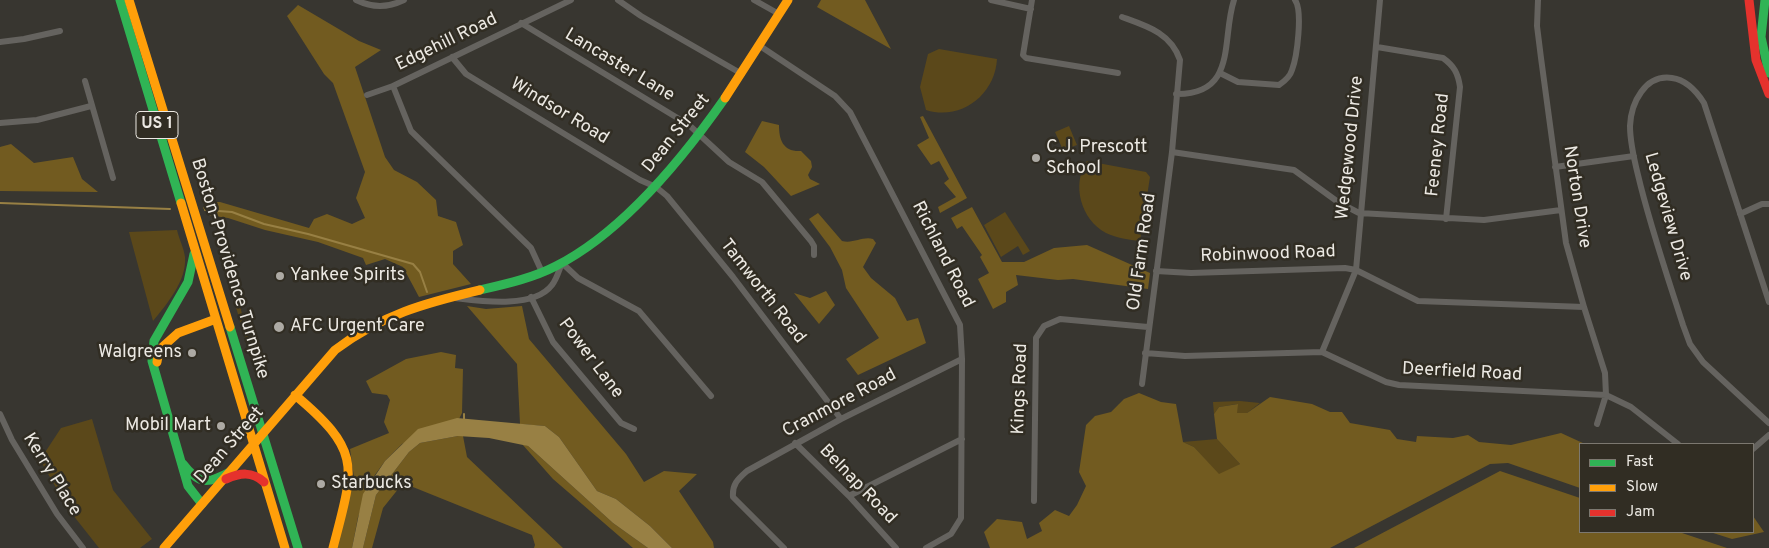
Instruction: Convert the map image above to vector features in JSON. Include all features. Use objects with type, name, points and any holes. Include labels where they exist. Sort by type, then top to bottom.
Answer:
[{"type":"main road","name":"Boston-Providence Turnpike","points":[[120,0],[285,548]]},
{"type":"main road","name":"Boston-Providence Turnpike","points":[[129,0],[298,548]]},
{"type":"main road","name":"Dean Street","points":[[164,548],[295,395],[335,350],[354,334],[382,318],[411,306],[514,282],[562,263],[592,243],[656,187],[700,135],[742,74],[788,0]]},
{"type":"main road","points":[[1749,0],[1753,51],[1759,72],[1769,94]]},
{"type":"main road","points":[[1764,0],[1761,37],[1769,73]]},
{"type":"main road","points":[[195,250],[188,282],[154,341],[152,361],[188,486],[202,504]]},
{"type":"main road","points":[[159,388],[157,357],[159,350],[165,342],[178,333],[216,319]]},
{"type":"main road","points":[[295,395],[329,423],[347,451],[350,479],[333,548]]},
{"type":"main road","points":[[180,460],[196,480],[214,481],[230,472]]},
{"type":"main road","points":[[223,480],[235,475],[249,473],[256,474],[266,484]]},
{"type":"street","points":[[356,0],[378,6],[394,5],[404,0]]},
{"type":"street","name":"Edgehill Road","points":[[542,272],[531,248],[411,131],[393,86],[571,0]]},
{"type":"street","points":[[618,0],[641,16],[742,74]]},
{"type":"street","points":[[754,0],[779,14]]},
{"type":"street","points":[[991,0],[1031,9]]},
{"type":"street","points":[[1032,0],[1023,55],[1026,58],[1118,73]]},
{"type":"street","points":[[1176,94],[1198,91],[1220,73],[1225,60],[1234,0]]},
{"type":"street","points":[[1220,73],[1238,82],[1279,84],[1284,82],[1293,69],[1300,17],[1295,0]]},
{"type":"street","name":"Wedgewood Drive","points":[[1322,352],[1356,270],[1359,213],[1377,47],[1380,0]]},
{"type":"street","name":"Norton Drive","points":[[1538,0],[1537,26],[1566,244],[1605,372],[1606,395]]},
{"type":"street","name":"Old Farm Road","points":[[1122,17],[1167,37],[1177,50],[1180,60],[1172,152],[1142,384]]},
{"type":"street","name":"Lancaster Lane","points":[[521,24],[689,125],[729,162],[762,182],[811,241],[814,246],[814,255]]},
{"type":"street","points":[[0,42],[60,31]]},
{"type":"street","name":"Richland Road","points":[[760,46],[835,96],[850,112],[960,325],[962,359],[961,518],[951,534],[926,548]]},
{"type":"street","name":"Feeney Road","points":[[1377,47],[1443,58],[1451,64],[1458,75],[1460,87],[1446,219]]},
{"type":"street","name":"Windsor Road","points":[[452,57],[466,74],[640,180],[656,187]]},
{"type":"street","name":"Ledgeview Drive","points":[[1769,302],[1704,103],[1697,92],[1681,80],[1671,78],[1659,79],[1651,83],[1638,95],[1630,126],[1634,156],[1642,195],[1690,344],[1703,362],[1769,423]]},
{"type":"street","points":[[84,81],[113,178]]},
{"type":"street","points":[[367,95],[393,86]]},
{"type":"street","points":[[0,123],[37,120],[91,106]]},
{"type":"street","points":[[1172,152],[1294,170],[1338,202],[1359,213],[1446,219],[1492,219],[1561,210]]},
{"type":"street","points":[[1555,167],[1634,156]]},
{"type":"street","name":"Tamworth Road","points":[[656,187],[667,196],[693,226],[841,419]]},
{"type":"street","points":[[1740,214],[1762,204],[1769,204]]},
{"type":"street","points":[[562,263],[578,278],[639,311],[712,396]]},
{"type":"street","name":"Dean Street","points":[[451,297],[489,303],[531,297],[546,290],[552,284],[562,263]]},
{"type":"street","name":"Robinwood Road","points":[[1156,271],[1191,273],[1344,268],[1356,270],[1418,301],[1584,308]]},
{"type":"street","name":"Power Lane","points":[[531,297],[553,342],[621,423],[634,429]]},
{"type":"street","name":"Kings Road","points":[[1034,501],[1034,347],[1036,338],[1044,326],[1060,319],[1148,327]]},
{"type":"street","name":"Deerfield Road","points":[[1145,353],[1185,356],[1322,352],[1386,382],[1399,385],[1606,395]]},
{"type":"street","name":"Cranmore Road","points":[[784,548],[732,497],[732,489],[736,482],[747,471],[795,443],[962,359]]},
{"type":"street","points":[[1597,424],[1606,395],[1631,407],[1677,443]]},
{"type":"street","name":"Kerry Place","points":[[0,414],[12,440],[57,514],[82,548]]},
{"type":"street","points":[[1754,448],[1769,434]]},
{"type":"street","points":[[849,496],[962,439]]},
{"type":"street","name":"Belnap Road","points":[[795,443],[849,496],[896,548]]},
{"type":"shaded area","points":[[821,0],[865,0],[891,49],[817,7]]},
{"type":"shaded area","points":[[298,5],[359,41],[381,50],[355,67],[385,157],[394,170],[417,182],[436,200],[438,216],[456,222],[463,245],[453,251],[453,264],[471,284],[419,297],[403,267],[385,259],[366,265],[363,258],[318,242],[265,230],[228,218],[208,215],[203,208],[207,202],[220,202],[309,228],[314,219],[327,214],[352,224],[365,218],[356,198],[365,172],[333,83],[324,74],[287,16]]},
{"type":"shaded area","points":[[939,49],[997,59],[995,72],[983,94],[974,102],[952,112],[926,110],[920,87],[928,54]]},
{"type":"shaded area","points":[[923,116],[967,198],[940,213],[938,207],[956,197],[944,183],[949,179],[939,161],[931,165],[917,145],[929,138],[920,117]]},
{"type":"shaded area","points":[[762,121],[779,125],[783,144],[795,151],[801,151],[811,161],[812,167],[808,175],[810,179],[820,184],[791,196],[764,167],[745,152]]},
{"type":"shaded area","points":[[1069,126],[1077,145],[1063,150],[1055,132]]},
{"type":"shaded area","points":[[11,144],[34,163],[73,157],[82,179],[98,192],[0,191],[0,147]]},
{"type":"shaded area","points":[[1087,161],[1146,172],[1150,177],[1140,241],[1106,233],[1090,219],[1081,201],[1079,190],[1082,170]]},
{"type":"shaded area","points":[[972,207],[1002,262],[1024,262],[1054,248],[1087,245],[1150,273],[1148,289],[1073,279],[1058,280],[1016,275],[1018,285],[1006,292],[1006,302],[993,309],[978,279],[989,273],[980,257],[982,255],[962,226],[957,229],[951,218]]},
{"type":"shaded area","points":[[1005,212],[1030,251],[1023,255],[1018,246],[1001,257],[984,225]]},
{"type":"shaded area","points":[[818,213],[842,241],[850,242],[865,238],[873,239],[876,243],[863,267],[871,278],[895,298],[907,321],[918,318],[926,343],[858,375],[846,359],[879,338],[846,288],[842,270],[830,247],[809,219]]},
{"type":"shaded area","points":[[177,230],[185,257],[183,275],[175,292],[153,321],[129,232]]},
{"type":"shaded area","points":[[826,291],[835,305],[819,324],[794,293],[810,298]]},
{"type":"shaded area","points":[[239,302],[245,304],[240,306],[252,353],[249,351],[235,304]]},
{"type":"shaded area","points":[[467,306],[486,309],[522,306],[529,339],[626,454],[644,482],[664,471],[697,474],[679,491],[713,542],[714,548],[672,548],[650,526],[616,499],[597,491],[559,437],[545,426],[520,424],[517,364]]},
{"type":"shaded area","points":[[441,352],[456,355],[455,368],[463,369],[462,413],[459,419],[402,444],[385,461],[372,479],[358,517],[352,548],[337,548],[354,477],[350,449],[389,433],[384,422],[390,400],[387,395],[372,393],[366,381],[406,359]]},
{"type":"shaded area","points":[[1139,393],[1161,402],[1176,404],[1183,442],[1194,447],[1219,474],[1240,464],[1217,439],[1214,414],[1219,407],[1238,404],[1237,413],[1247,413],[1270,397],[1312,404],[1330,412],[1342,412],[1350,423],[1390,430],[1397,439],[1416,442],[1417,436],[1453,438],[1468,435],[1479,442],[1511,445],[1561,433],[1583,443],[1579,443],[1579,488],[1508,463],[1490,464],[1330,548],[990,548],[984,532],[997,519],[1022,522],[1027,539],[1042,531],[1039,523],[1055,510],[1069,516],[1077,505],[1086,486],[1079,472],[1086,425],[1095,416],[1111,412],[1124,399]]},
{"type":"shaded area","points":[[1240,401],[1260,403],[1247,413],[1237,413],[1237,404],[1219,407],[1214,414],[1213,402]]},
{"type":"shaded area","points":[[457,418],[545,426],[559,437],[597,491],[616,499],[650,526],[672,548],[648,548],[613,523],[528,446],[489,438],[458,436],[420,443],[409,452],[376,495],[363,548],[352,548],[363,494],[385,461],[418,429]]},
{"type":"shaded area","points":[[92,419],[113,490],[152,539],[140,548],[99,548],[69,510],[40,460],[61,428]]},
{"type":"shaded area","points":[[463,436],[467,457],[563,548],[534,548],[532,535],[403,483],[383,508],[372,548],[363,548],[376,495],[409,452],[420,443]]},
{"type":"shaded area","points":[[1217,439],[1240,464],[1219,475],[1194,447],[1183,442]]},
{"type":"shaded area","points":[[522,444],[528,446],[613,523],[648,548],[633,548],[553,479]]},
{"type":"shaded area","points":[[1500,471],[1579,498],[1579,533],[1682,533],[1727,548],[1354,548]]},
{"type":"shaded area","points":[[1754,517],[1764,532],[1732,539],[1713,533],[1754,533]]},
{"type":"waterway","points":[[0,203],[170,209]]},
{"type":"waterway","points":[[205,210],[232,212],[264,224],[308,234],[413,264],[420,272],[427,292]]},
{"type":"waterway","points":[[464,414],[464,421]]},
{"type":"traffic: fast","points":[[120,0],[181,203]]},
{"type":"traffic: fast","points":[[1765,0],[1761,37],[1769,73]]},
{"type":"traffic: fast","points":[[480,290],[519,280],[556,266],[605,234],[628,214],[671,169],[725,98]]},
{"type":"traffic: fast","points":[[194,254],[188,282],[154,341],[152,361],[188,486],[202,504]]},
{"type":"traffic: fast","points":[[230,327],[298,548]]},
{"type":"traffic: fast","points":[[183,464],[194,476],[204,480],[216,479],[230,472]]},
{"type":"traffic: slow","points":[[129,0],[230,327]]},
{"type":"traffic: slow","points":[[725,98],[788,0]]},
{"type":"traffic: slow","points":[[181,203],[285,548]]},
{"type":"traffic: slow","points":[[164,548],[335,350],[352,338],[387,319],[422,305],[480,290]]},
{"type":"traffic: slow","points":[[157,362],[159,350],[178,333],[216,319]]},
{"type":"traffic: slow","points":[[295,395],[333,432],[342,447],[347,463],[348,479],[345,498],[333,548]]},
{"type":"traffic: jam","points":[[1749,0],[1756,60],[1769,94]]},
{"type":"traffic: jam","points":[[226,479],[246,474],[255,476],[264,482]]},
{"type":"place","name":"C.J. Prescott School","points":[[1036,158]]},
{"type":"place","name":"Yankee Spirits","points":[[280,276]]},
{"type":"place","name":"AFC Urgent Care","points":[[279,327]]},
{"type":"place","name":"Walgreens","points":[[192,353]]},
{"type":"place","name":"Mobil Mart","points":[[221,426]]},
{"type":"place","name":"Starbucks","points":[[321,484]]}]
